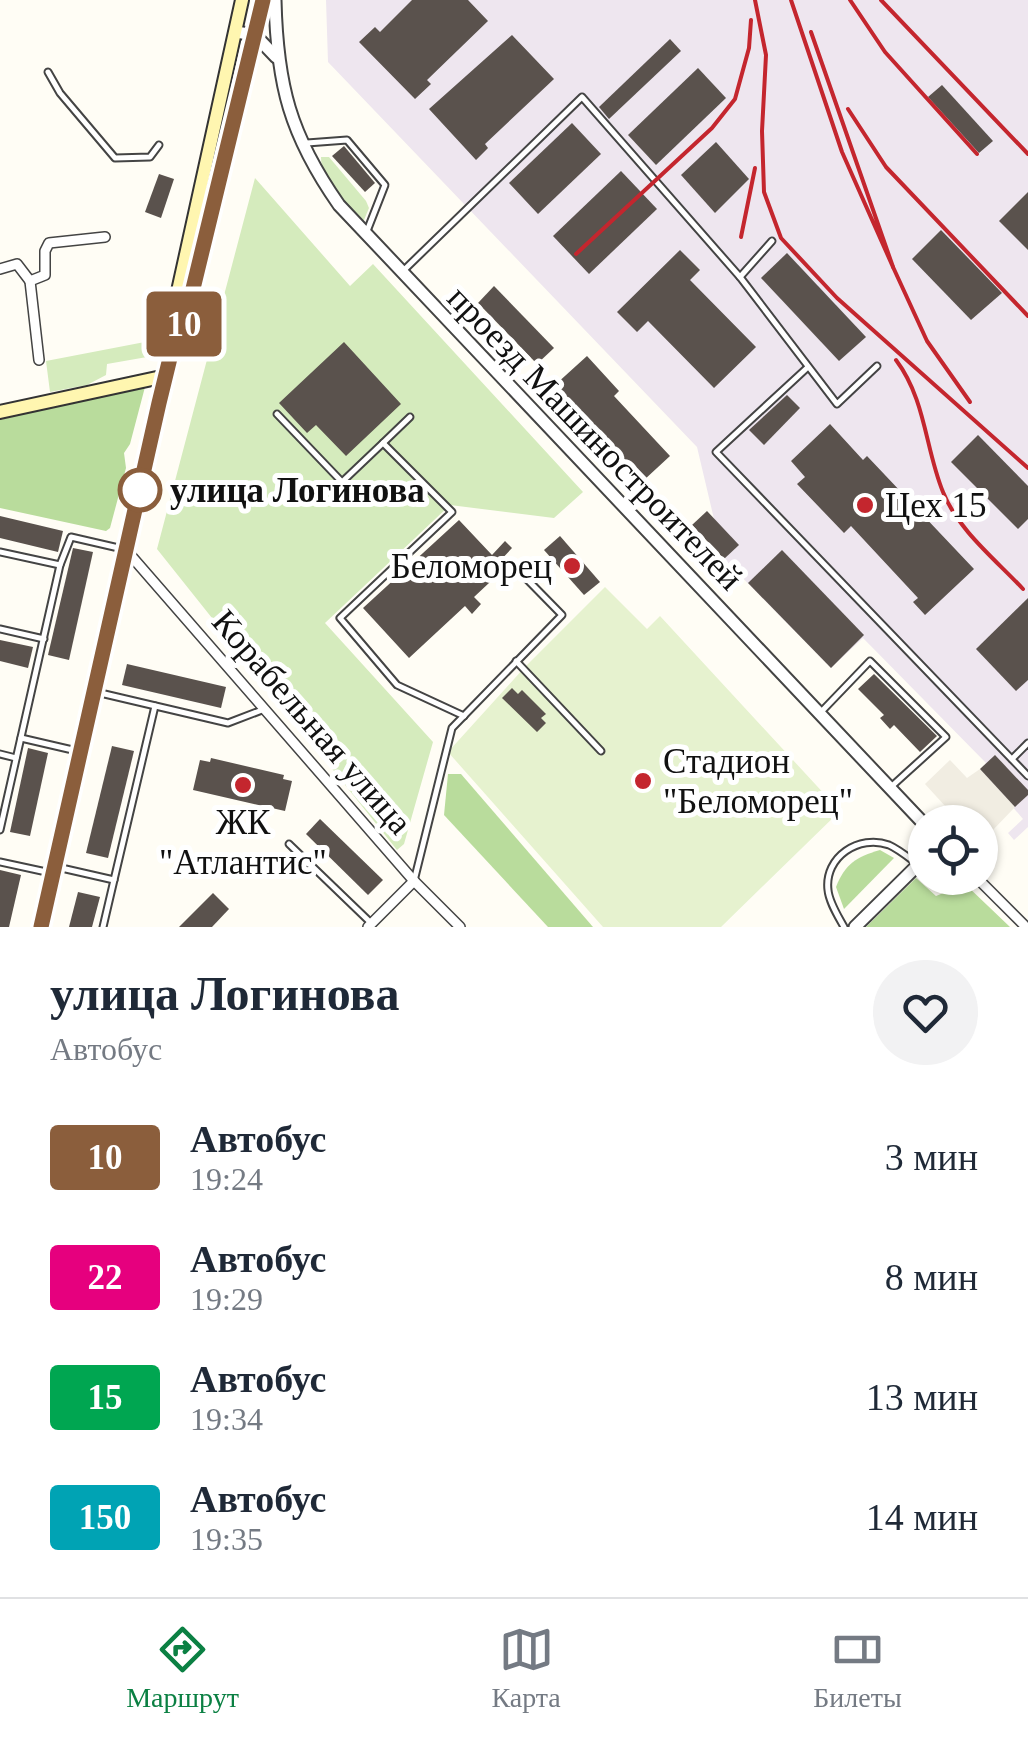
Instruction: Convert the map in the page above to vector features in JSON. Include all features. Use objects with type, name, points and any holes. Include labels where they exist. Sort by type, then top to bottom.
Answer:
[{"type":"main road","points":[[40,927],[170,358],[170,332],[242,0]]},
{"type":"main road","points":[[170,358],[182,334],[263,0]]},
{"type":"main road","points":[[0,412],[166,376]]},
{"type":"street","name":"проезд Машиностроителей","points":[[275,0],[276,58],[288,109],[323,182],[400,273],[908,807]]},
{"type":"street","points":[[236,32],[255,35]]},
{"type":"street","name":"проезд Машиностроителей","points":[[255,35],[276,58]]},
{"type":"street","points":[[30,281],[46,274],[44,250],[49,243],[105,237]]},
{"type":"street","points":[[0,269],[17,264],[30,281],[40,360]]},
{"type":"street","name":"Корабельная улица","points":[[126,550],[414,882],[460,927]]},
{"type":"street","points":[[855,927],[908,875]]},
{"type":"street","points":[[370,925],[414,882]]},
{"type":"street","points":[[994,895],[1026,927]]},
{"type":"lane","points":[[48,72],[60,93],[115,158],[150,157],[159,145]]},
{"type":"lane","points":[[400,273],[582,97],[740,277],[836,404],[877,366]]},
{"type":"lane","points":[[302,144],[347,140],[385,185],[366,234]]},
{"type":"lane","points":[[740,277],[772,241]]},
{"type":"lane","points":[[808,367],[716,452],[1028,776]]},
{"type":"lane","points":[[277,414],[342,482],[410,417]]},
{"type":"lane","points":[[383,443],[452,512],[340,618],[397,685],[464,716]]},
{"type":"lane","points":[[0,830],[60,566],[71,538],[126,550]]},
{"type":"lane","points":[[0,552],[60,566]]},
{"type":"lane","points":[[414,882],[452,728],[562,615],[514,564]]},
{"type":"lane","points":[[0,629],[44,639]]},
{"type":"lane","points":[[516,661],[600,751]]},
{"type":"lane","points":[[820,714],[870,662],[946,737],[890,788]]},
{"type":"lane","points":[[94,692],[228,723],[262,710]]},
{"type":"lane","points":[[104,927],[156,706]]},
{"type":"lane","points":[[21,738],[80,752]]},
{"type":"lane","points":[[1012,759],[1028,743]]},
{"type":"lane","points":[[0,754],[16,758]]},
{"type":"lane","points":[[844,927],[828,892],[828,873],[837,858],[853,846],[870,842],[908,854]]},
{"type":"lane","points":[[289,844],[370,925]]},
{"type":"lane","points":[[0,862],[114,880]]},
{"type":"shaded area","points":[[326,0],[1028,0],[1028,827],[1014,840],[1008,833],[1023,819],[980,769],[986,763],[863,638],[831,668],[723,558],[736,545],[714,519],[697,447],[328,62]]},
{"type":"shaded area","points":[[950,760],[967,778],[980,769],[1015,807],[998,825],[998,805],[944,805],[925,784]]},
{"type":"green space","points":[[321,157],[329,157],[366,201],[369,208],[364,220],[356,220],[338,199],[324,174]]},
{"type":"green space","points":[[255,178],[350,286],[373,264],[583,492],[554,518],[450,505],[325,623],[433,742],[404,844],[397,850],[157,549]]},
{"type":"green space","points":[[150,341],[147,357],[107,364],[106,375],[87,385],[50,392],[46,361]]},
{"type":"green space","points":[[145,387],[124,453],[126,468],[110,528],[106,531],[0,508],[0,416]]},
{"type":"green space","name":"Стадион \"Беломорец\"","points":[[605,587],[647,629],[660,616],[840,811],[721,927],[603,927],[448,752]]},
{"type":"green space","points":[[448,774],[461,774],[593,927],[548,927],[444,815]]},
{"type":"green space","points":[[880,850],[894,858],[844,909],[836,887],[843,873],[858,859]]},
{"type":"green space","points":[[908,886],[908,895],[977,895],[1010,927],[866,927]]},
{"type":"building","points":[[412,0],[468,0],[488,21],[427,80],[431,84],[415,99],[359,42],[375,27],[380,32]]},
{"type":"building","points":[[512,35],[554,79],[485,144],[488,148],[476,160],[429,109]]},
{"type":"building","points":[[670,39],[681,51],[609,119],[599,107]]},
{"type":"building","points":[[698,68],[726,98],[656,165],[628,135]]},
{"type":"building","points":[[942,85],[993,141],[979,153],[928,97]]},
{"type":"building","points":[[572,123],[601,154],[538,214],[509,183]]},
{"type":"building","points":[[716,142],[749,179],[715,213],[681,175]]},
{"type":"building","points":[[344,146],[375,183],[365,192],[332,156]]},
{"type":"building","points":[[621,171],[657,209],[589,274],[553,236]]},
{"type":"building","points":[[159,174],[174,179],[161,218],[145,212]]},
{"type":"building","points":[[1028,192],[1028,250],[999,221]]},
{"type":"building","points":[[941,230],[1002,293],[971,320],[912,259]]},
{"type":"building","points":[[680,250],[700,270],[690,280],[756,347],[714,388],[648,321],[637,332],[617,312]]},
{"type":"building","points":[[787,253],[866,337],[839,361],[761,278]]},
{"type":"building","points":[[494,286],[554,348],[537,364],[478,303]]},
{"type":"building","points":[[344,342],[401,404],[346,456],[316,425],[307,433],[279,403]]},
{"type":"building","points":[[587,356],[619,391],[614,396],[670,456],[644,480],[555,385]]},
{"type":"building","points":[[787,395],[800,408],[764,445],[749,430]]},
{"type":"building","name":"Цех 15","points":[[830,424],[863,460],[867,456],[974,569],[925,615],[913,602],[918,598],[851,526],[844,533],[797,484],[805,477],[791,461]]},
{"type":"building","points":[[978,435],[1028,486],[1028,519],[1018,529],[951,462]]},
{"type":"building","points":[[707,511],[739,545],[724,559],[692,525]]},
{"type":"building","points":[[0,516],[63,531],[58,552],[0,538]]},
{"type":"building","points":[[459,520],[492,555],[505,541],[512,548],[498,563],[504,569],[474,597],[481,604],[472,614],[465,606],[409,658],[363,608]]},
{"type":"building","name":"Беломорец","points":[[560,536],[600,582],[584,595],[544,550]]},
{"type":"building","points":[[73,548],[93,552],[69,660],[48,655]]},
{"type":"building","points":[[782,550],[864,635],[831,668],[748,583]]},
{"type":"building","points":[[1028,598],[1028,680],[1016,691],[976,649]]},
{"type":"building","points":[[0,640],[33,647],[28,668],[0,661]]},
{"type":"building","points":[[127,664],[226,687],[221,708],[122,685]]},
{"type":"building","points":[[874,674],[937,736],[920,752],[894,725],[890,729],[880,718],[884,715],[858,689]]},
{"type":"building","name":"Беломорец","points":[[512,688],[518,694],[522,690],[546,714],[541,718],[546,723],[537,732],[502,698]]},
{"type":"building","points":[[112,746],[134,751],[108,858],[86,853]]},
{"type":"building","points":[[28,748],[48,753],[30,836],[10,832]]},
{"type":"building","points":[[995,755],[1028,790],[1028,795],[1015,807],[980,769]]},
{"type":"building","name":"ЖК \"Атлантис\"","points":[[211,758],[284,775],[283,779],[292,781],[285,811],[193,790],[200,760],[210,762]]},
{"type":"building","points":[[320,819],[383,880],[368,895],[306,834]]},
{"type":"building","points":[[0,870],[21,875],[9,927],[0,927]]},
{"type":"building","points":[[78,892],[100,897],[92,927],[69,927]]},
{"type":"building","points":[[213,893],[229,909],[212,927],[179,927]]},
{"type":"railway","points":[[755,0],[766,55],[764,192],[781,238],[837,298],[1028,468]]},
{"type":"railway","points":[[791,0],[842,152],[893,267],[811,32]]},
{"type":"railway","points":[[850,0],[885,52],[977,154]]},
{"type":"railway","points":[[881,0],[1028,154]]},
{"type":"railway","points":[[576,254],[712,128],[735,99],[749,48],[751,20]]},
{"type":"railway","points":[[848,109],[886,167],[1028,316]]},
{"type":"railway","points":[[741,237],[755,168]]},
{"type":"railway","points":[[893,267],[927,341],[970,402]]},
{"type":"railway","points":[[896,360],[913,391],[950,506],[968,532],[1023,589]]},
{"type":"bus line","name":"10","points":[[41,927],[159,403],[170,358],[182,334],[263,0]]},
{"type":"place","name":"улица Логинова","points":[[140,490]]},
{"type":"place","name":"Цех 15","points":[[865,505]]},
{"type":"place","name":"Беломорец","points":[[572,566]]},
{"type":"place","name":"Стадион \"Беломорец\"","points":[[643,781]]},
{"type":"place","name":"ЖК \"Атлантис\"","points":[[243,785]]}]
